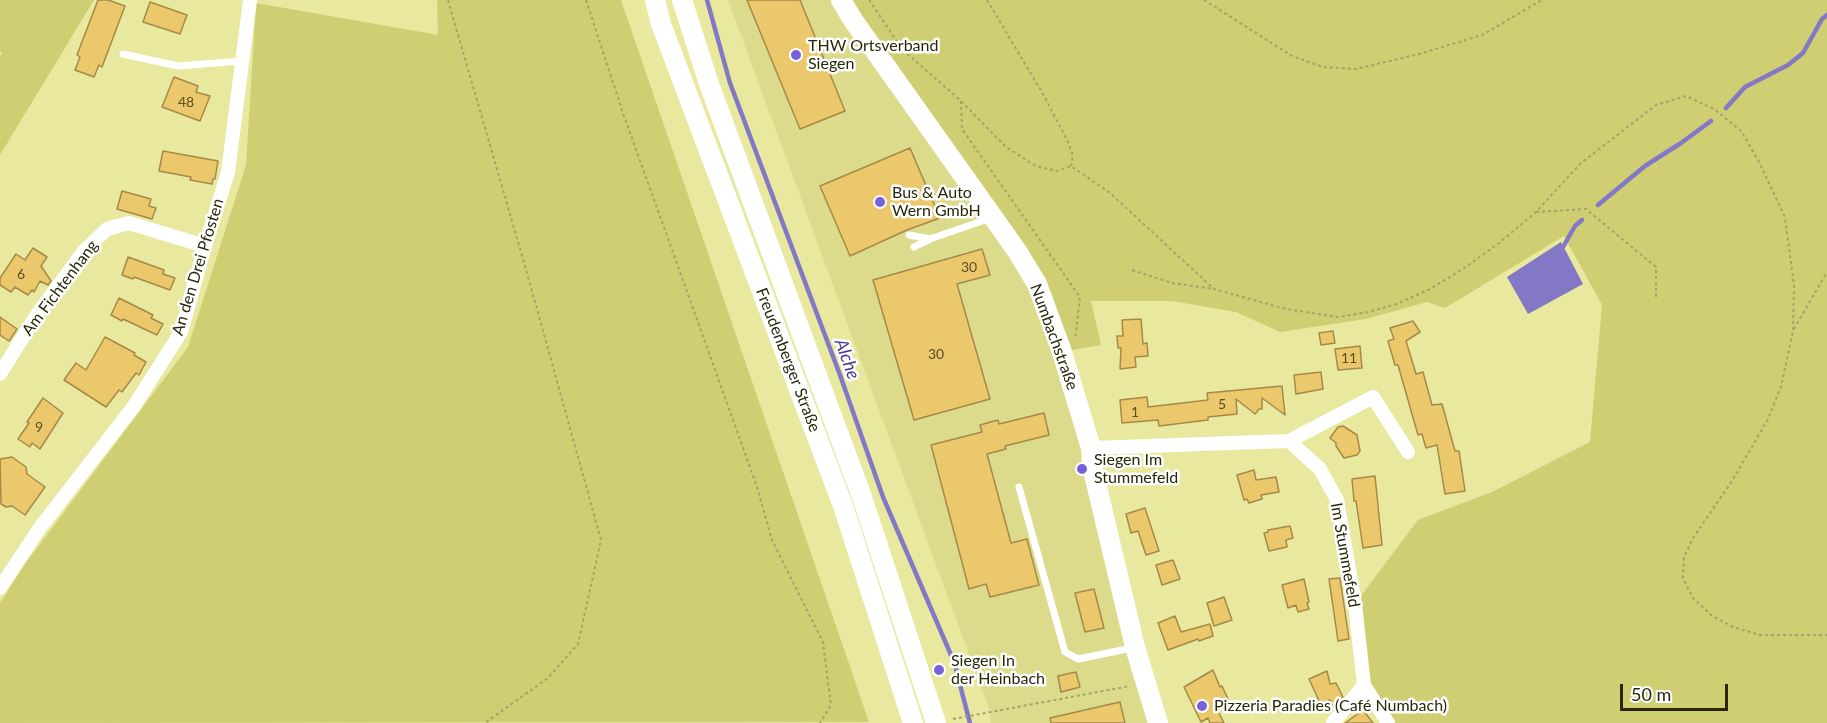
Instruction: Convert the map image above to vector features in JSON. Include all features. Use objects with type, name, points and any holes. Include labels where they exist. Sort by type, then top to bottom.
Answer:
[{"type":"main road","name":"Freudenberger Straße","points":[[655,0],[665,34],[843,506],[913,723]]},
{"type":"main road","name":"Freudenberger Straße","points":[[682,0],[709,84],[862,497],[936,723]]},
{"type":"main road","name":"Numbachstraße","points":[[841,0],[866,39],[993,217],[1037,284],[1061,349],[1091,448],[1092,466],[1134,647],[1158,723]]},
{"type":"street","name":"An den Drei Pfosten","points":[[0,588],[39,529],[134,406],[181,332],[228,172],[250,0]]},
{"type":"street","name":"Am Fichtenhang","points":[[0,374],[36,316],[84,251],[107,229],[129,223],[205,246]]},
{"type":"street","points":[[1091,448],[1289,441],[1373,397],[1408,452]]},
{"type":"street","name":"Im Stummefeld","points":[[1289,441],[1320,469],[1337,500],[1355,604],[1364,685],[1388,723]]},
{"type":"street","points":[[1333,723],[1364,685]]},
{"type":"lane","points":[[123,54],[178,66],[242,61]]},
{"type":"lane","points":[[914,247],[930,238],[993,217]]},
{"type":"lane","points":[[909,235],[930,238]]},
{"type":"lane","points":[[1019,487],[1065,652],[1078,659],[1134,647]]},
{"type":"path","points":[[448,0],[601,540],[578,644],[548,678],[485,723]]},
{"type":"path","points":[[586,0],[659,215],[756,484],[772,540],[823,642],[831,705],[820,723]]},
{"type":"path","points":[[869,0],[902,49],[961,101],[1006,147],[1036,166],[1057,171],[1071,166]]},
{"type":"path","points":[[987,0],[1043,94],[1068,142],[1072,156],[1071,166]]},
{"type":"path","points":[[1204,0],[1292,56],[1323,67],[1356,69],[1419,54],[1482,35],[1542,0]]},
{"type":"path","points":[[1132,270],[1172,283],[1214,289],[1286,309],[1338,317],[1397,304],[1447,279],[1499,243],[1536,212],[1580,164],[1656,105],[1686,96],[1714,109],[1741,131],[1758,160],[1785,217],[1794,285],[1793,331],[1781,387],[1767,421],[1732,481],[1693,538],[1684,557],[1683,578],[1699,604],[1711,615],[1733,627],[1760,635],[1827,635]]},
{"type":"path","points":[[961,101],[962,129],[1080,297],[1077,338],[1061,349]]},
{"type":"path","points":[[1071,166],[1110,193],[1214,289]]},
{"type":"path","points":[[1536,212],[1586,209],[1656,267],[1656,300]]},
{"type":"path","points":[[1793,331],[1827,272]]},
{"type":"path","points":[[960,718],[1144,683]]},
{"type":"shaded area","points":[[0,0],[94,0],[0,155],[0,56],[2,53],[0,51]]},
{"type":"shaded area","points":[[437,0],[621,0],[869,722],[0,723],[0,603],[25,564],[188,347],[246,165],[256,3],[438,35]]},
{"type":"shaded area","points":[[728,0],[841,0],[1037,284],[1158,723],[991,723],[990,711]]},
{"type":"shaded area","points":[[841,0],[1827,0],[1827,723],[1388,723],[1364,685],[1355,604],[1418,520],[1492,492],[1590,442],[1602,305],[1564,236],[1445,308],[1427,302],[1366,319],[1280,332],[1236,312],[1172,301],[1091,301],[1101,345],[1073,350],[1061,349],[1052,322]]},
{"type":"shaded area","points":[[1561,242],[1583,284],[1528,314],[1507,277]]},
{"type":"building","points":[[98,0],[108,0],[125,6],[102,67],[99,65],[94,77],[75,70],[80,57],[77,55]]},
{"type":"building","name":"THW Ortsverband Siegen","points":[[747,0],[800,0],[845,111],[800,129]]},
{"type":"building","points":[[150,2],[187,15],[180,34],[143,22]]},
{"type":"building","points":[[174,77],[198,86],[196,92],[210,96],[200,121],[162,107]]},
{"type":"building","name":"Bus & Auto Wern GmbH","points":[[910,148],[940,218],[850,256],[820,186]]},
{"type":"building","points":[[163,151],[218,161],[212,184],[159,171]]},
{"type":"building","points":[[122,191],[151,199],[149,206],[156,208],[152,219],[117,209]]},
{"type":"building","points":[[33,248],[47,257],[41,266],[51,281],[48,285],[40,281],[34,292],[32,290],[28,295],[15,287],[11,292],[0,285],[0,278],[16,254],[25,260]]},
{"type":"building","points":[[982,249],[990,275],[957,284],[990,399],[914,420],[873,280]]},
{"type":"building","points":[[128,257],[164,270],[163,274],[175,278],[170,290],[122,275]]},
{"type":"building","points":[[119,298],[153,315],[151,318],[163,324],[157,335],[111,315]]},
{"type":"building","points":[[0,317],[17,329],[9,341],[0,335]]},
{"type":"building","points":[[1141,319],[1143,344],[1147,343],[1148,356],[1135,357],[1136,367],[1120,369],[1121,348],[1118,348],[1117,336],[1123,336],[1122,320]]},
{"type":"building","points":[[1413,321],[1420,332],[1406,341],[1416,374],[1423,372],[1432,405],[1442,404],[1455,451],[1459,451],[1465,491],[1445,494],[1437,445],[1426,448],[1422,434],[1418,435],[1398,365],[1395,365],[1388,341],[1394,339],[1390,328]]},
{"type":"building","points":[[1333,331],[1335,343],[1321,345],[1319,333]]},
{"type":"building","points":[[105,337],[135,353],[134,355],[146,362],[139,375],[136,373],[122,392],[119,390],[106,407],[64,380],[76,363],[86,370]]},
{"type":"building","points":[[1360,346],[1362,368],[1338,370],[1335,349]]},
{"type":"building","points":[[1321,372],[1323,389],[1296,394],[1294,375]]},
{"type":"building","points":[[1282,386],[1285,415],[1262,398],[1262,409],[1255,414],[1236,399],[1237,414],[1159,426],[1158,420],[1122,423],[1120,400],[1147,397],[1148,407],[1208,400],[1207,393]]},
{"type":"building","points":[[43,398],[63,413],[40,449],[32,443],[30,447],[18,439]]},
{"type":"building","points":[[1044,413],[1049,435],[1005,446],[1006,449],[987,454],[1011,543],[1027,539],[1039,585],[990,597],[986,584],[969,589],[931,445],[982,432],[980,425],[998,420],[999,424]]},
{"type":"building","points":[[1343,426],[1357,435],[1360,451],[1357,455],[1344,458],[1336,443],[1330,438],[1338,427]]},
{"type":"building","points":[[12,457],[26,467],[27,474],[45,487],[25,515],[12,506],[6,507],[1,504],[0,459]]},
{"type":"building","points":[[1254,470],[1256,480],[1276,477],[1279,492],[1261,495],[1262,499],[1249,503],[1247,499],[1244,500],[1237,475]]},
{"type":"building","points":[[1375,476],[1382,545],[1363,548],[1352,479]]},
{"type":"building","points":[[1145,508],[1159,551],[1146,555],[1138,531],[1131,533],[1126,514]]},
{"type":"building","points":[[1290,526],[1293,538],[1286,540],[1287,547],[1269,551],[1264,533],[1268,530]]},
{"type":"building","points":[[1173,560],[1180,579],[1162,585],[1156,565]]},
{"type":"building","points":[[1340,578],[1349,639],[1338,641],[1329,579]]},
{"type":"building","points":[[1304,579],[1309,609],[1298,612],[1296,605],[1288,608],[1282,585]]},
{"type":"building","points":[[1094,589],[1104,628],[1085,632],[1075,593]]},
{"type":"building","points":[[1224,597],[1232,620],[1214,626],[1207,603]]},
{"type":"building","points":[[1175,616],[1181,632],[1210,624],[1213,636],[1168,650],[1158,623]]},
{"type":"building","points":[[1213,670],[1230,703],[1217,709],[1224,723],[1210,723],[1208,718],[1201,722],[1184,687]]},
{"type":"building","points":[[1327,671],[1330,684],[1336,683],[1343,697],[1334,707],[1330,700],[1321,705],[1309,679]]},
{"type":"building","points":[[1076,672],[1080,687],[1061,692],[1058,676]]},
{"type":"building","points":[[1120,702],[1125,723],[1051,723],[1050,718]]},
{"type":"building","points":[[1363,710],[1373,723],[1345,723]]},
{"type":"waterway","name":"Alche","points":[[707,0],[730,83],[840,375],[883,497],[954,662],[970,723]]},
{"type":"waterway","points":[[1726,108],[1745,87],[1788,65],[1803,53],[1822,19],[1827,15]]},
{"type":"waterway","points":[[1598,205],[1645,166],[1711,121]]},
{"type":"waterway","points":[[1563,247],[1575,226],[1582,220]]},
{"type":"place","name":"THW Ortsverband Siegen","points":[[796,55]]},
{"type":"place","name":"Bus & Auto Wern GmbH","points":[[880,202]]},
{"type":"place","name":"Siegen Im Stummefeld","points":[[1082,469]]},
{"type":"place","name":"Siegen In der Heinbach","points":[[939,670]]},
{"type":"place","name":"Pizzeria Paradies (Café Numbach)","points":[[1202,706]]}]
